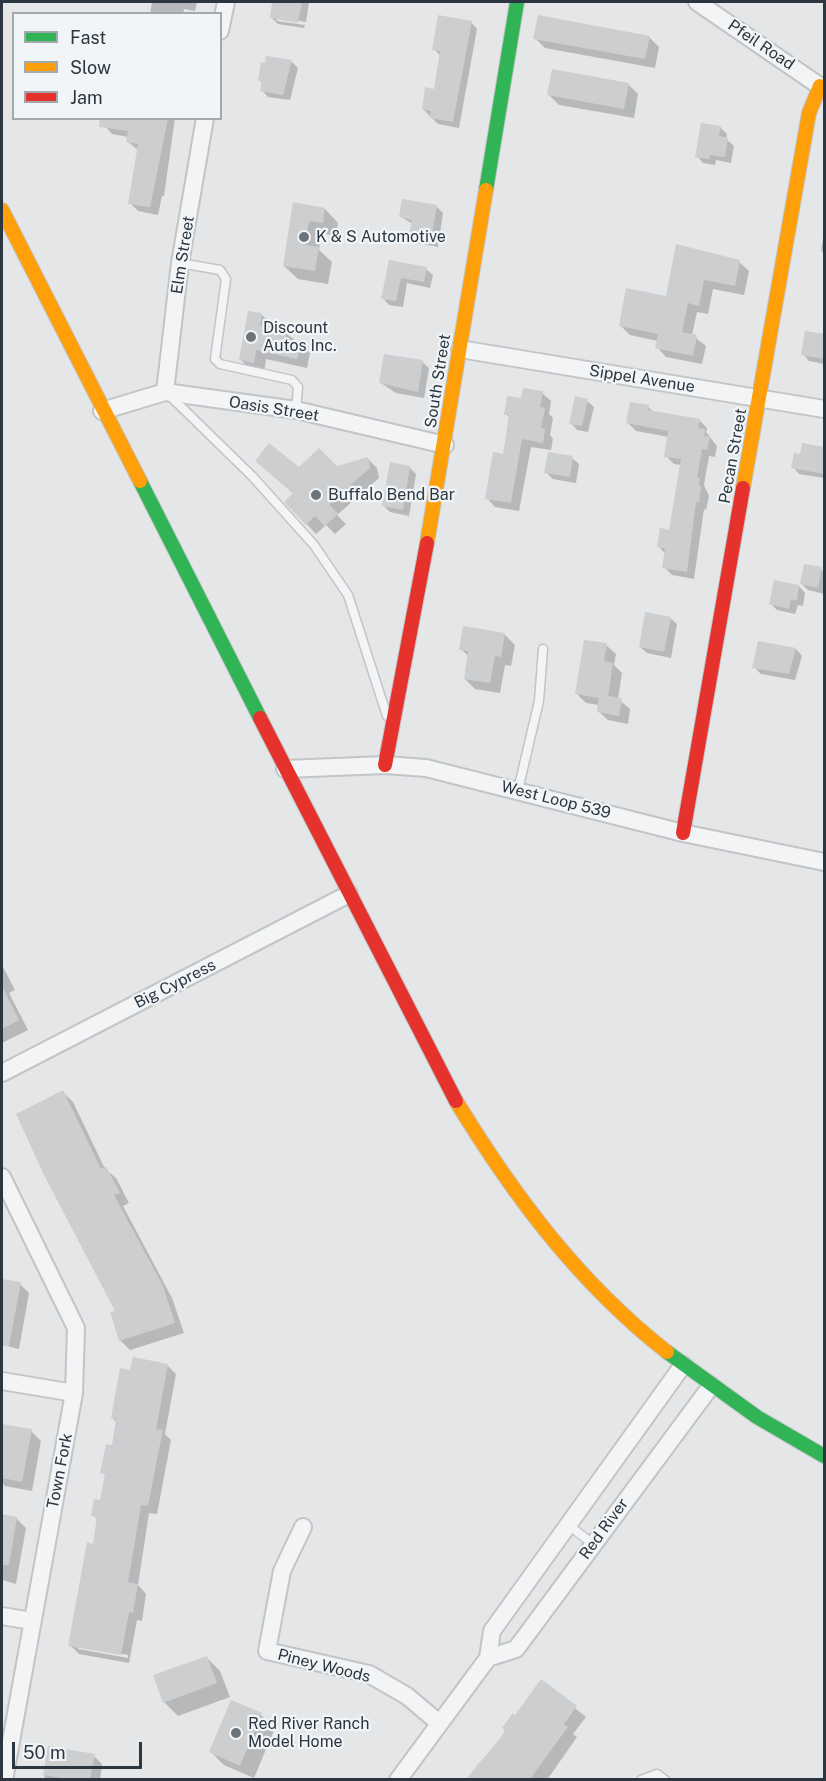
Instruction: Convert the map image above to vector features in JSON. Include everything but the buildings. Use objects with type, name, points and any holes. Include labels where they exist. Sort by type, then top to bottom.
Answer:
[{"type":"street","points":[[222,21],[226,2]]},
{"type":"street","name":"South Street","points":[[384,765],[445,445],[517,2]]},
{"type":"street","name":"Pfeil Road","points":[[697,2],[822,87]]},
{"type":"street","name":"Pecan Street","points":[[683,833],[809,113],[822,87]]},
{"type":"street","name":"Elm Street","points":[[165,392],[180,263],[205,120]]},
{"type":"street","points":[[2,210],[102,411],[448,1088],[480,1141],[523,1203],[577,1269],[626,1317],[711,1386],[777,1430],[825,1456]]},
{"type":"street","name":"Sippel Avenue","points":[[460,349],[825,409]]},
{"type":"street","name":"Oasis Street","points":[[102,411],[165,392],[296,410],[445,445]]},
{"type":"street","name":"West Loop 539","points":[[285,769],[384,765],[426,768],[683,833],[825,862]]},
{"type":"street","name":"Big Cypress","points":[[2,1073],[349,894]]},
{"type":"street","name":"Town Fork","points":[[2,1177],[76,1328],[74,1394],[4,1779]]},
{"type":"street","name":"Red River","points":[[398,1779],[488,1658],[492,1631],[683,1365]]},
{"type":"street","points":[[2,1380],[74,1394]]},
{"type":"street","name":"Red River","points":[[488,1658],[516,1649],[711,1386]]},
{"type":"street","name":"Piney Woods","points":[[303,1527],[282,1571],[267,1651],[369,1674],[407,1696],[439,1723]]},
{"type":"street","points":[[2,1616],[32,1621]]},
{"type":"lane","points":[[180,263],[220,270],[226,279],[215,359],[220,364],[292,380],[298,387],[296,410]]},
{"type":"lane","points":[[165,392],[252,476],[314,546],[348,595],[384,709],[393,726]]},
{"type":"lane","points":[[518,790],[539,700],[543,649]]},
{"type":"lane","points":[[567,1524],[593,1544]]},
{"type":"lane","points":[[641,1779],[657,1774],[665,1779]]},
{"type":"traffic: fast","points":[[486,190],[517,2]]},
{"type":"traffic: fast","points":[[140,481],[260,718]]},
{"type":"traffic: fast","points":[[667,1352],[757,1417],[824,1456]]},
{"type":"traffic: slow","points":[[743,488],[809,113],[820,86]]},
{"type":"traffic: slow","points":[[427,543],[486,190]]},
{"type":"traffic: slow","points":[[2,210],[140,481]]},
{"type":"traffic: slow","points":[[456,1101],[501,1171],[550,1236],[605,1297],[667,1352]]},
{"type":"traffic: jam","points":[[683,833],[743,488]]},
{"type":"traffic: jam","points":[[385,765],[427,543]]},
{"type":"traffic: jam","points":[[260,718],[456,1101]]},
{"type":"place","name":"K & S Automotive","points":[[304,237]]},
{"type":"place","name":"Discount Autos Inc.","points":[[251,337]]},
{"type":"place","name":"Buffalo Bend Bar","points":[[316,495]]},
{"type":"place","name":"Red River Ranch Model Home","points":[[236,1733]]}]
